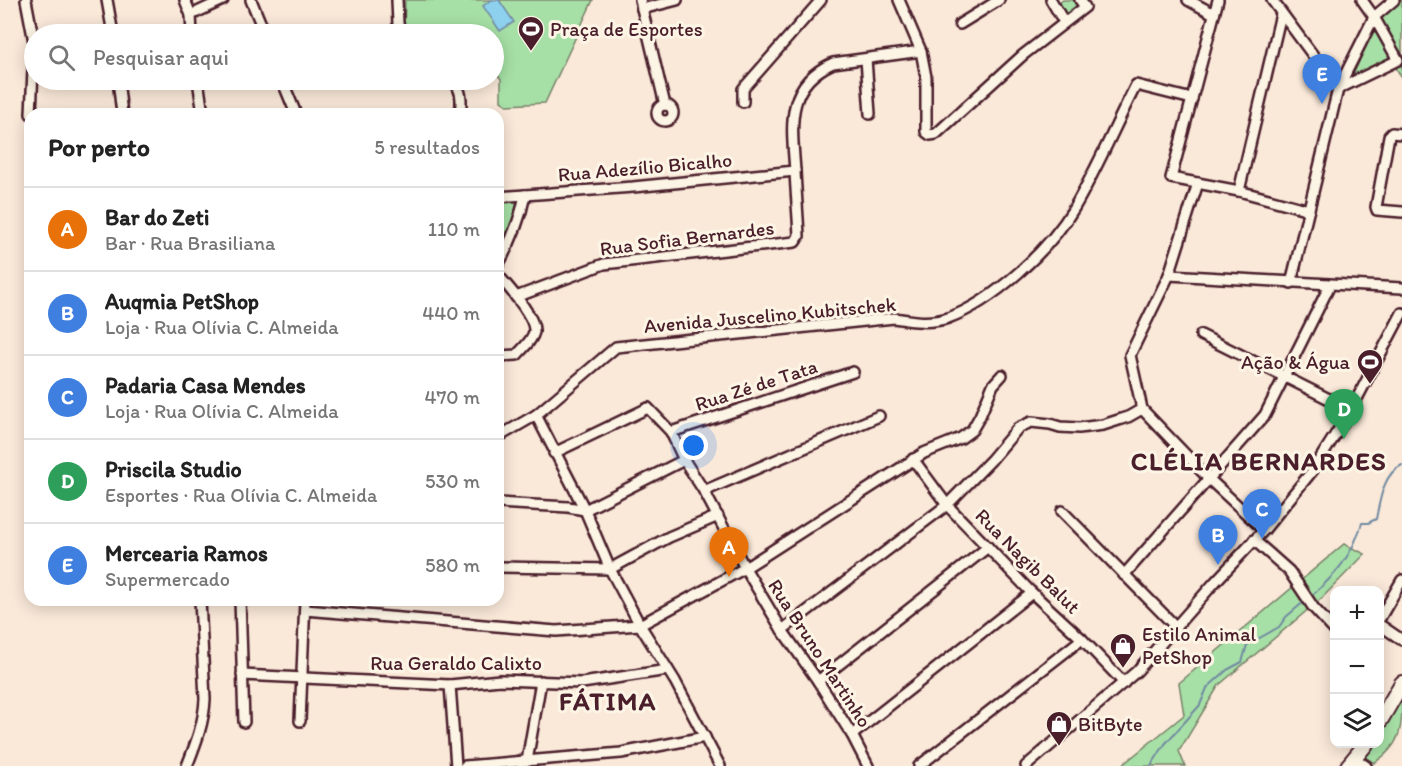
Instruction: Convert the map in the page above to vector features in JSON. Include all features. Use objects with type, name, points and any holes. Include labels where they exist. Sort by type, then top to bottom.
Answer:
[{"type":"street","points":[[26,0],[30,24]]},
{"type":"street","points":[[107,0],[111,24]]},
{"type":"street","points":[[185,0],[191,15],[191,24]]},
{"type":"street","points":[[191,15],[223,0]]},
{"type":"street","points":[[251,0],[261,24]]},
{"type":"street","points":[[397,0],[398,24]]},
{"type":"street","points":[[665,105],[641,5],[677,0]]},
{"type":"street","points":[[743,102],[743,89],[821,0]]},
{"type":"street","points":[[899,0],[921,51],[926,77],[926,132],[930,135],[936,134],[1082,4]]},
{"type":"street","points":[[960,24],[999,0]]},
{"type":"street","points":[[1188,0],[1214,14]]},
{"type":"street","points":[[1218,0],[1171,178],[1239,190],[1308,210]]},
{"type":"street","points":[[1272,0],[1338,89]]},
{"type":"street","points":[[1338,89],[1398,60],[1362,0]]},
{"type":"street","points":[[1291,283],[1338,89],[1374,17],[1395,0]]},
{"type":"street","points":[[1055,2],[1064,22]]},
{"type":"street","points":[[1239,190],[1281,14]]},
{"type":"street","points":[[795,171],[791,121],[796,102],[804,87],[816,73],[833,63],[921,51]]},
{"type":"street","points":[[866,59],[870,114]]},
{"type":"street","name":"Avenida Juscelino Kubitschek","points":[[504,434],[536,415],[616,347],[894,318],[921,322],[947,318],[988,297],[1035,259],[1074,210],[1136,85],[1192,99]]},
{"type":"street","points":[[30,108],[31,90]]},
{"type":"street","points":[[119,90],[121,108]]},
{"type":"street","points":[[199,90],[202,108]]},
{"type":"street","points":[[286,90],[294,108]]},
{"type":"street","points":[[460,90],[461,108]]},
{"type":"street","points":[[1402,134],[1392,133],[1389,136],[1376,207],[1381,212],[1402,212]]},
{"type":"street","name":"Rua Adezílio Bicalho","points":[[504,197],[795,171]]},
{"type":"street","name":"Rua Sofia Bernardes","points":[[516,297],[604,264],[795,242],[799,236],[795,171]]},
{"type":"street","points":[[1198,183],[1169,274],[1131,355],[1142,409],[1209,479],[1264,530]]},
{"type":"street","points":[[504,255],[511,243],[525,195]]},
{"type":"street","points":[[1169,274],[1402,288]]},
{"type":"street","points":[[504,282],[534,325],[534,334],[517,355],[504,356]]},
{"type":"street","points":[[1124,575],[1265,415],[1330,285]]},
{"type":"street","points":[[1026,766],[1137,671],[1264,530],[1313,470],[1351,410],[1402,313]]},
{"type":"street","points":[[1202,335],[1351,410]]},
{"type":"street","name":"Rua Zé de Tata","points":[[671,432],[853,372]]},
{"type":"street","points":[[315,606],[556,631],[640,625],[745,568],[913,459],[961,438],[972,430],[993,385],[1002,375]]},
{"type":"street","name":"Rua Bruno Martinho","points":[[554,453],[648,408],[671,432],[684,460],[704,491],[745,568],[782,630],[852,735],[868,766]]},
{"type":"street","points":[[782,630],[947,505],[991,460],[1018,428],[1031,422],[1050,424],[1060,428],[1103,425],[1128,417],[1142,409]]},
{"type":"street","points":[[536,415],[585,510],[610,569],[720,766]]},
{"type":"street","points":[[704,491],[879,416]]},
{"type":"street","name":"Rua Nagib Balut","points":[[913,459],[947,505],[1124,683]]},
{"type":"street","points":[[504,503],[585,510],[684,460]]},
{"type":"street","points":[[1062,511],[1176,627]]},
{"type":"street","points":[[504,567],[610,569],[669,537],[718,516]]},
{"type":"street","points":[[1254,540],[1289,570],[1312,607],[1330,625]]},
{"type":"street","points":[[818,681],[988,547]]},
{"type":"street","points":[[1384,611],[1402,580]]},
{"type":"street","points":[[852,735],[1032,593]]},
{"type":"street","points":[[187,766],[200,735],[204,714],[200,606]]},
{"type":"street","points":[[240,606],[244,722]]},
{"type":"street","points":[[300,721],[305,606]]},
{"type":"street","points":[[1384,628],[1402,640]]},
{"type":"street","points":[[919,766],[1082,639]]},
{"type":"street","name":"Rua Geraldo Calixto","points":[[242,675],[450,685],[500,680],[582,683],[668,670]]},
{"type":"street","points":[[527,761],[541,681]]},
{"type":"street","points":[[1384,714],[1402,683]]},
{"type":"street","points":[[450,685],[456,766]]},
{"type":"street","points":[[465,766],[621,753],[705,737]]},
{"type":"street","points":[[1356,764],[1364,748]]},
{"type":"green space","name":"Praça de Esportes","points":[[405,0],[593,0],[545,103],[507,105],[501,101],[501,90],[504,90],[504,24],[404,24]]},
{"type":"green space","points":[[1063,0],[1078,0],[1083,7],[1065,19],[1056,5]]},
{"type":"green space","points":[[1402,0],[1402,78],[1393,63],[1350,82],[1376,23]]},
{"type":"green space","points":[[519,198],[504,246],[504,200]]},
{"type":"green space","points":[[1344,544],[1365,554],[1334,586],[1330,586],[1330,590],[1323,597],[1219,685],[1179,751],[1185,766],[1121,766],[1184,715],[1179,683]]},
{"type":"green space","points":[[1402,695],[1402,717],[1398,735],[1390,749],[1374,763],[1365,756],[1371,748],[1384,748],[1384,728]]},
{"type":"water","points":[[491,0],[499,0],[514,22],[504,28],[504,24],[495,24],[483,6]]},
{"type":"waterway","points":[[1310,597],[1342,564],[1362,523],[1376,519],[1386,481],[1402,465]]},
{"type":"waterway","points":[[1151,766],[1165,744],[1200,705],[1207,688],[1227,670],[1242,662],[1247,645],[1279,627],[1286,617],[1306,600]]},
{"type":"place","name":"Praça de Esportes","points":[[531,52]]},
{"type":"place","name":"Mercearia Ramos","points":[[1322,104]]},
{"type":"place","name":"Ação & Água","points":[[1370,385]]},
{"type":"place","name":"Priscila Studio","points":[[1344,439]]},
{"type":"place","name":"Padaria Casa Mendes","points":[[1262,539]]},
{"type":"place","name":"Auqmia PetShop","points":[[1218,565]]},
{"type":"place","name":"Bar do Zeti","points":[[729,577]]},
{"type":"place","name":"Estilo Animal PetShop","points":[[1123,669]]},
{"type":"place","name":"BitByte","points":[[1059,747]]},
{"type":"district","name":"CLÉLIA BERNARDES","points":[[1259,461]]},
{"type":"district","name":"FÁTIMA","points":[[608,701]]}]
